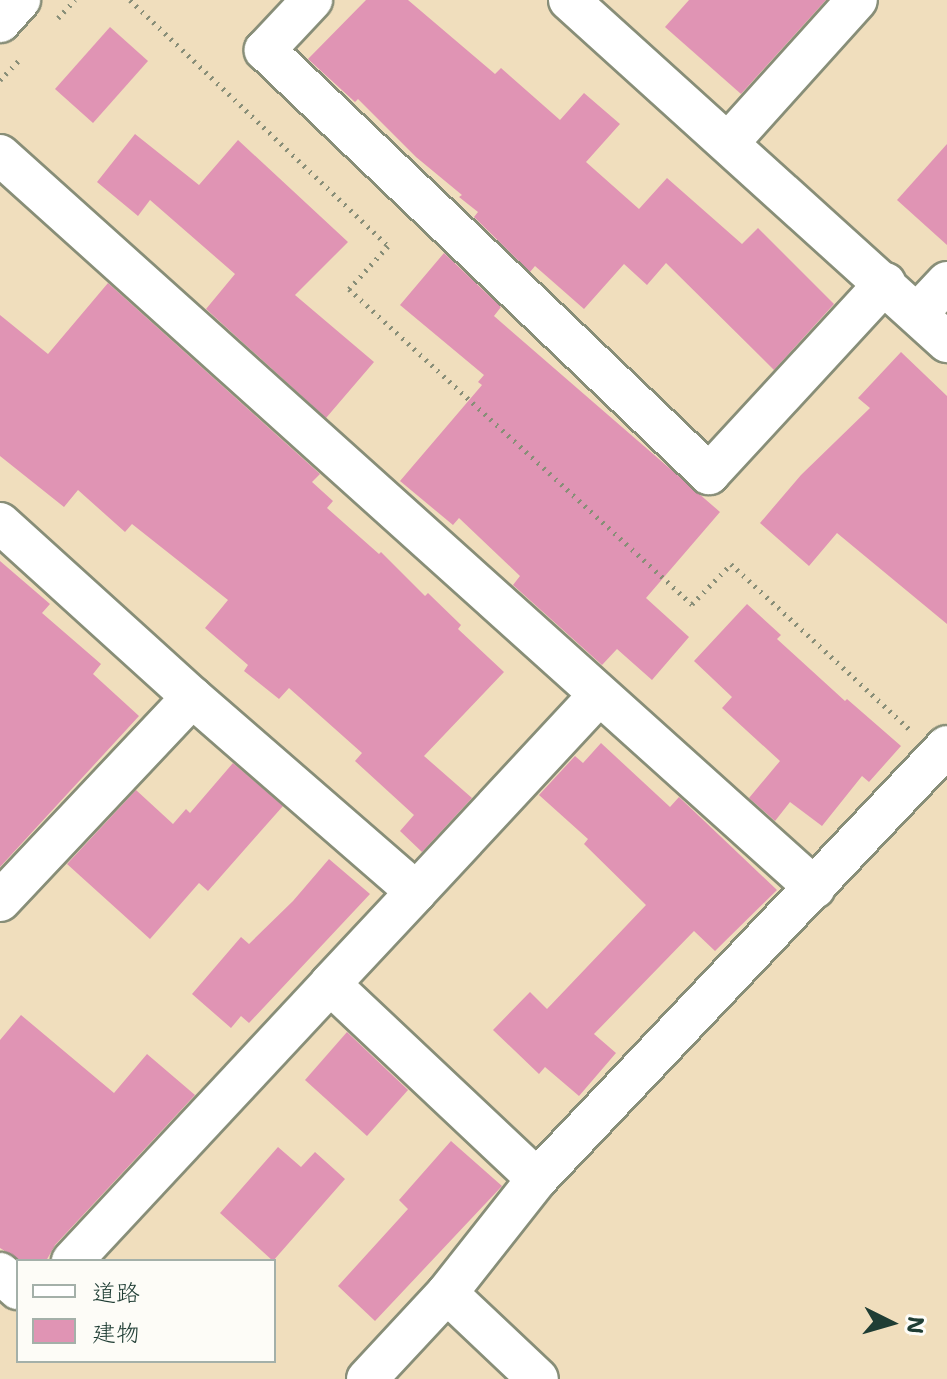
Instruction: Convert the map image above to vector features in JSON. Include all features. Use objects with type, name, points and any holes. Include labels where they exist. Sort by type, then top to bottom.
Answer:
[{"type":"street","points":[[0,22],[20,0]]},
{"type":"street","points":[[312,0],[265,50],[709,474],[885,283]]},
{"type":"street","points":[[569,0],[947,342]]},
{"type":"street","points":[[729,142],[857,0]]},
{"type":"street","points":[[0,155],[815,888]]},
{"type":"street","points":[[917,314],[947,282]]},
{"type":"street","points":[[0,523],[192,697],[416,892]]},
{"type":"street","points":[[74,1259],[599,695]]},
{"type":"street","points":[[0,901],[192,697]]},
{"type":"street","points":[[367,1379],[447,1293],[537,1179],[815,888],[934,742]]},
{"type":"street","points":[[330,984],[537,1179]]},
{"type":"street","points":[[0,1273],[16,1287]]},
{"type":"street","points":[[447,1293],[538,1379]]},
{"type":"path","points":[[130,0],[388,246],[349,289],[692,604],[731,564],[934,742]]},
{"type":"building","points":[[366,0],[408,0],[495,74],[501,68],[560,120],[584,93],[620,124],[586,162],[639,209],[667,178],[742,244],[758,228],[834,304],[774,370],[666,263],[647,285],[624,264],[584,309],[535,266],[530,272],[474,217],[478,212],[459,197],[462,195],[416,157],[358,99],[355,102],[308,59]]},
{"type":"building","points":[[689,0],[826,0],[741,94],[665,27]]},
{"type":"building","points":[[110,27],[148,61],[93,123],[55,89]]},
{"type":"building","points":[[135,134],[199,185],[238,140],[348,242],[295,295],[374,362],[326,418],[206,309],[235,274],[150,200],[138,216],[97,182]]},
{"type":"building","points":[[947,144],[947,245],[897,200]]},
{"type":"building","points":[[444,253],[501,307],[494,316],[720,512],[646,598],[689,637],[652,680],[617,649],[602,665],[513,585],[520,576],[459,518],[453,525],[400,481],[482,385],[478,382],[484,375],[400,305]]},
{"type":"building","points":[[108,283],[320,474],[312,482],[333,501],[327,508],[379,554],[381,552],[425,596],[428,593],[461,625],[458,629],[504,672],[424,756],[472,798],[422,852],[400,831],[414,815],[355,761],[362,753],[289,688],[279,699],[244,671],[248,665],[205,628],[228,600],[132,524],[125,532],[78,490],[64,507],[0,456],[0,315],[48,354]]},
{"type":"building","points":[[901,352],[947,396],[947,624],[837,533],[809,566],[760,523],[801,475],[870,408],[858,398]]},
{"type":"building","points":[[0,561],[50,604],[42,613],[101,664],[93,674],[139,716],[0,867]]},
{"type":"building","points":[[747,604],[781,635],[777,639],[845,701],[847,699],[901,746],[869,782],[862,776],[822,826],[790,802],[775,821],[749,798],[780,761],[722,708],[732,697],[694,661]]},
{"type":"building","points":[[601,743],[670,807],[679,797],[777,890],[715,951],[694,931],[594,1034],[616,1053],[579,1096],[545,1067],[539,1074],[493,1030],[530,992],[547,1009],[646,905],[584,844],[588,839],[539,795],[575,756],[583,763]]},
{"type":"building","points":[[233,763],[283,806],[208,891],[199,883],[150,939],[67,864],[136,790],[173,824],[186,809],[190,813]]},
{"type":"building","points":[[329,859],[370,894],[249,1023],[241,1016],[231,1028],[192,994],[241,937],[249,944],[293,901]]},
{"type":"building","points":[[21,1015],[114,1093],[147,1054],[195,1095],[55,1245],[47,1259],[18,1259],[0,1248],[0,1040]]},
{"type":"building","points":[[347,1032],[408,1090],[367,1136],[305,1080]]},
{"type":"building","points":[[451,1141],[502,1186],[375,1321],[338,1286],[408,1209],[399,1200]]},
{"type":"building","points":[[278,1147],[301,1167],[315,1152],[345,1179],[275,1259],[271,1259],[220,1213]]}]
